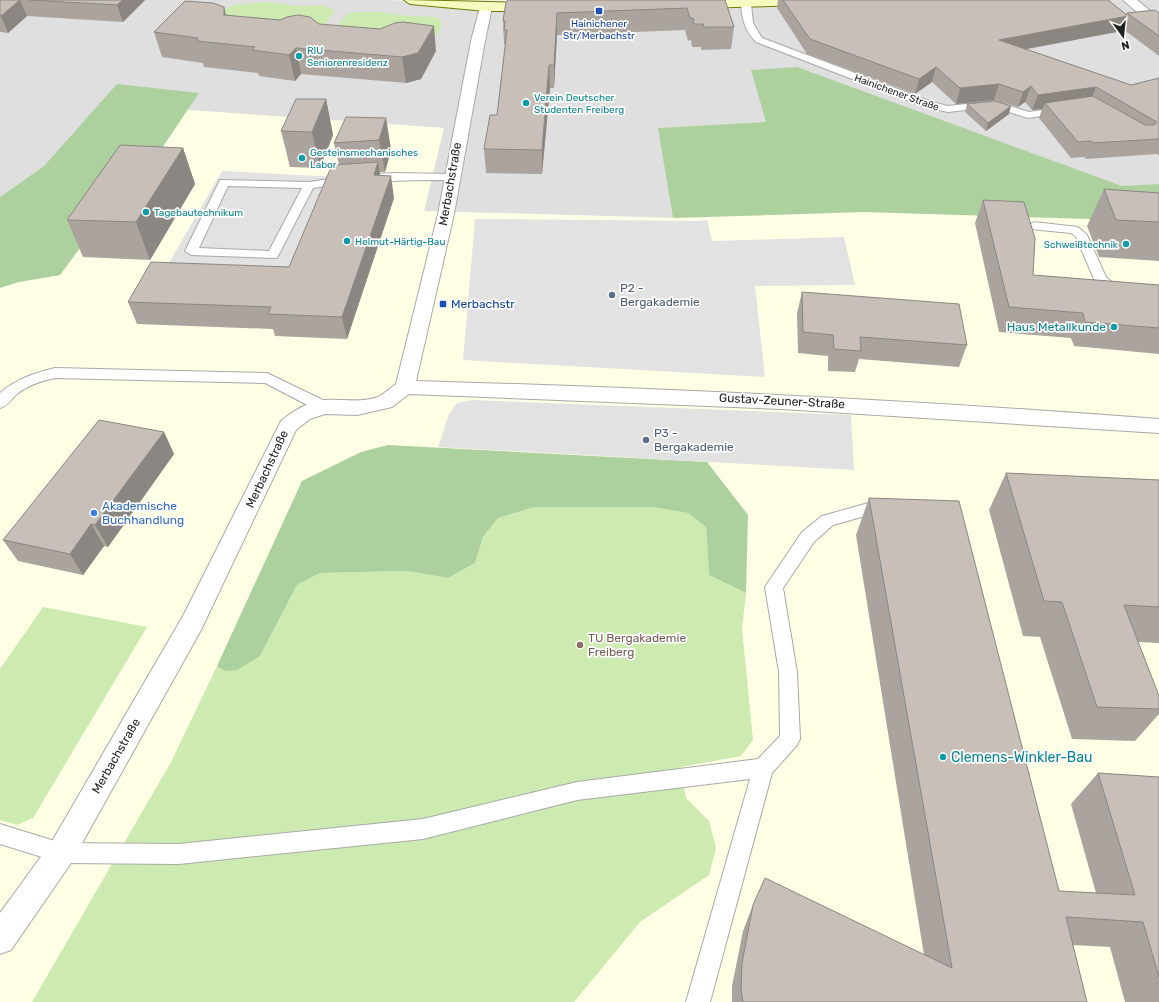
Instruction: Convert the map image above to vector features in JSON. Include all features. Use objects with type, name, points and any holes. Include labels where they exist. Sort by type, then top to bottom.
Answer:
[{"type":"main road","points":[[410,0],[486,6],[515,4],[549,7]]},
{"type":"main road","points":[[684,5],[844,0]]},
{"type":"street","points":[[1129,0],[1159,24]]},
{"type":"street","name":"Merbachstraße","points":[[0,939],[61,853],[192,623],[288,426],[303,414],[324,408],[357,408],[385,402],[405,387],[446,214],[478,41],[486,6]]},
{"type":"street","name":"Gustav-Zeuner-Straße","points":[[405,387],[612,393],[792,401],[969,411],[1159,426]]},
{"type":"lane","name":"Hainichener Straße","points":[[746,4],[746,14],[750,30],[759,40],[933,106],[948,110],[991,103],[1028,115],[1070,108]]},
{"type":"lane","points":[[309,185],[273,255],[191,252],[224,182],[309,185],[356,178],[394,176],[452,177]]},
{"type":"lane","points":[[1034,226],[1074,230],[1081,235],[1100,279],[1114,291],[1159,294]]},
{"type":"lane","points":[[0,403],[19,385],[38,376],[63,373],[267,378],[324,408]]},
{"type":"lane","points":[[698,1002],[763,768],[790,739],[788,672],[774,587],[808,537],[828,520],[872,508],[902,508]]},
{"type":"lane","points":[[0,834],[61,853],[179,854],[423,829],[577,791],[763,768]]},
{"type":"shaded area","points":[[0,0],[390,0],[500,9],[899,0],[1159,0],[1159,184],[1122,186],[1086,174],[766,122],[659,128],[673,218],[424,211],[443,128],[187,110],[198,93],[86,120],[44,166],[0,197]]},
{"type":"shaded area","name":"TU Bergakademie Freiberg","points":[[187,110],[444,128],[424,211],[673,218],[864,212],[1159,221],[1159,1002],[0,1002],[0,288],[19,282],[60,275],[134,175],[164,145]]},
{"type":"shaded area","points":[[222,171],[339,177],[298,274],[166,268]]},
{"type":"shaded area","name":"P2 - Bergakademie","points":[[475,219],[707,220],[712,241],[844,237],[855,285],[755,286],[765,377],[463,360]]},
{"type":"shaded area","name":"P3 - Bergakademie","points":[[472,400],[851,415],[854,470],[438,447],[449,414],[457,403]]},
{"type":"green space","points":[[270,2],[296,6],[322,6],[335,12],[316,35],[293,38],[218,12],[234,5]]},
{"type":"green space","points":[[380,12],[407,16],[435,17],[440,20],[442,24],[437,36],[432,38],[328,35],[349,13]]},
{"type":"green space","points":[[797,67],[1122,186],[1159,184],[1159,221],[864,212],[673,218],[658,128],[766,122],[751,70]]},
{"type":"green space","points":[[117,84],[199,93],[164,145],[134,175],[60,275],[19,282],[0,288],[0,197],[44,166]]},
{"type":"green space","points":[[388,445],[707,462],[748,515],[746,593],[709,575],[706,527],[688,513],[653,507],[535,507],[498,518],[483,537],[475,563],[448,578],[407,571],[320,573],[297,585],[260,656],[237,670],[225,671],[217,666],[302,481],[361,452]]},
{"type":"green space","points":[[535,507],[653,507],[688,513],[706,527],[709,575],[746,593],[742,629],[753,740],[741,756],[681,767],[686,798],[709,821],[716,848],[709,875],[640,922],[574,1002],[32,1002],[171,762],[217,666],[225,671],[260,656],[297,585],[320,573],[407,571],[448,578],[475,563],[483,537],[498,518]]},
{"type":"green space","points":[[43,607],[147,627],[33,818],[17,825],[0,820],[0,669]]},
{"type":"building","points":[[0,0],[20,0],[0,16]]},
{"type":"building","points":[[30,0],[123,0],[117,5]]},
{"type":"building","points":[[508,0],[725,0],[734,27],[704,27],[703,24],[694,24],[693,18],[690,18],[687,8],[557,13],[554,65],[549,65],[542,150],[484,149],[490,115],[497,115],[507,30],[504,30],[505,21],[503,21],[506,2]]},
{"type":"building","points":[[783,0],[1108,0],[1128,16],[999,40],[1131,85],[1159,78],[1159,139],[1093,143],[1091,141],[1078,142],[1045,103],[1093,96],[1145,125],[1154,125],[1157,122],[1096,87],[1038,95],[1031,86],[1023,92],[999,84],[960,88],[936,67],[919,79],[810,39]]},
{"type":"building","points":[[185,1],[213,3],[224,7],[224,15],[280,20],[298,15],[310,17],[319,24],[380,29],[395,23],[403,22],[434,26],[418,53],[402,57],[296,48],[289,55],[252,50],[255,47],[197,41],[198,38],[154,32]]},
{"type":"building","points":[[1155,10],[1159,13],[1159,36],[1127,13]]},
{"type":"building","points":[[296,99],[326,99],[312,132],[281,131]]},
{"type":"building","points":[[995,101],[1011,106],[988,123],[967,104]]},
{"type":"building","points":[[346,117],[386,118],[379,140],[334,143]]},
{"type":"building","points":[[120,145],[183,148],[136,222],[67,220]]},
{"type":"building","points":[[378,162],[374,175],[391,176],[342,317],[268,314],[271,307],[128,302],[151,262],[289,267],[332,165]]},
{"type":"building","points":[[1104,189],[1159,193],[1159,222],[1116,220]]},
{"type":"building","points":[[983,200],[1024,202],[1035,238],[1033,275],[1159,285],[1159,328],[1085,322],[1083,313],[1009,307]]},
{"type":"building","points":[[802,292],[959,304],[967,345],[860,337],[861,351],[834,349],[833,335],[803,332]]},
{"type":"building","points":[[99,420],[164,432],[95,525],[91,524],[70,554],[3,540]]},
{"type":"building","points":[[1006,473],[1159,480],[1159,607],[1124,605],[1159,696],[1159,709],[1097,707],[1062,602],[1044,601]]},
{"type":"building","points":[[869,498],[959,501],[1059,891],[1135,895],[1098,773],[1159,777],[1159,977],[1143,922],[1066,917],[1087,1002],[743,1002],[741,989],[742,963],[753,905],[765,878],[952,968]]},
{"type":"place","name":"Hainichener Str/Merbachstr","points":[[599,11]]},
{"type":"place","name":"RIU Seniorenresidenz","points":[[299,56]]},
{"type":"place","name":"Verein Deutscher Studenten Freiberg","points":[[526,103]]},
{"type":"place","name":"Gesteinsmechanisches Labor","points":[[302,158]]},
{"type":"place","name":"Tagebautechnikum","points":[[146,212]]},
{"type":"place","name":"Helmut-Härtig-Bau","points":[[347,241]]},
{"type":"place","name":"Schweißtechnik","points":[[1126,244]]},
{"type":"place","name":"P2 - Bergakademie","points":[[612,295]]},
{"type":"place","name":"Merbachstr","points":[[443,304]]},
{"type":"place","name":"Haus Metallkunde","points":[[1114,327]]},
{"type":"place","name":"P3 - Bergakademie","points":[[646,440]]},
{"type":"place","name":"Akademische Buchhandlung","points":[[94,513]]},
{"type":"place","name":"TU Bergakademie Freiberg","points":[[580,645]]},
{"type":"place","name":"Clemens-Winkler-Bau","points":[[943,757]]}]
